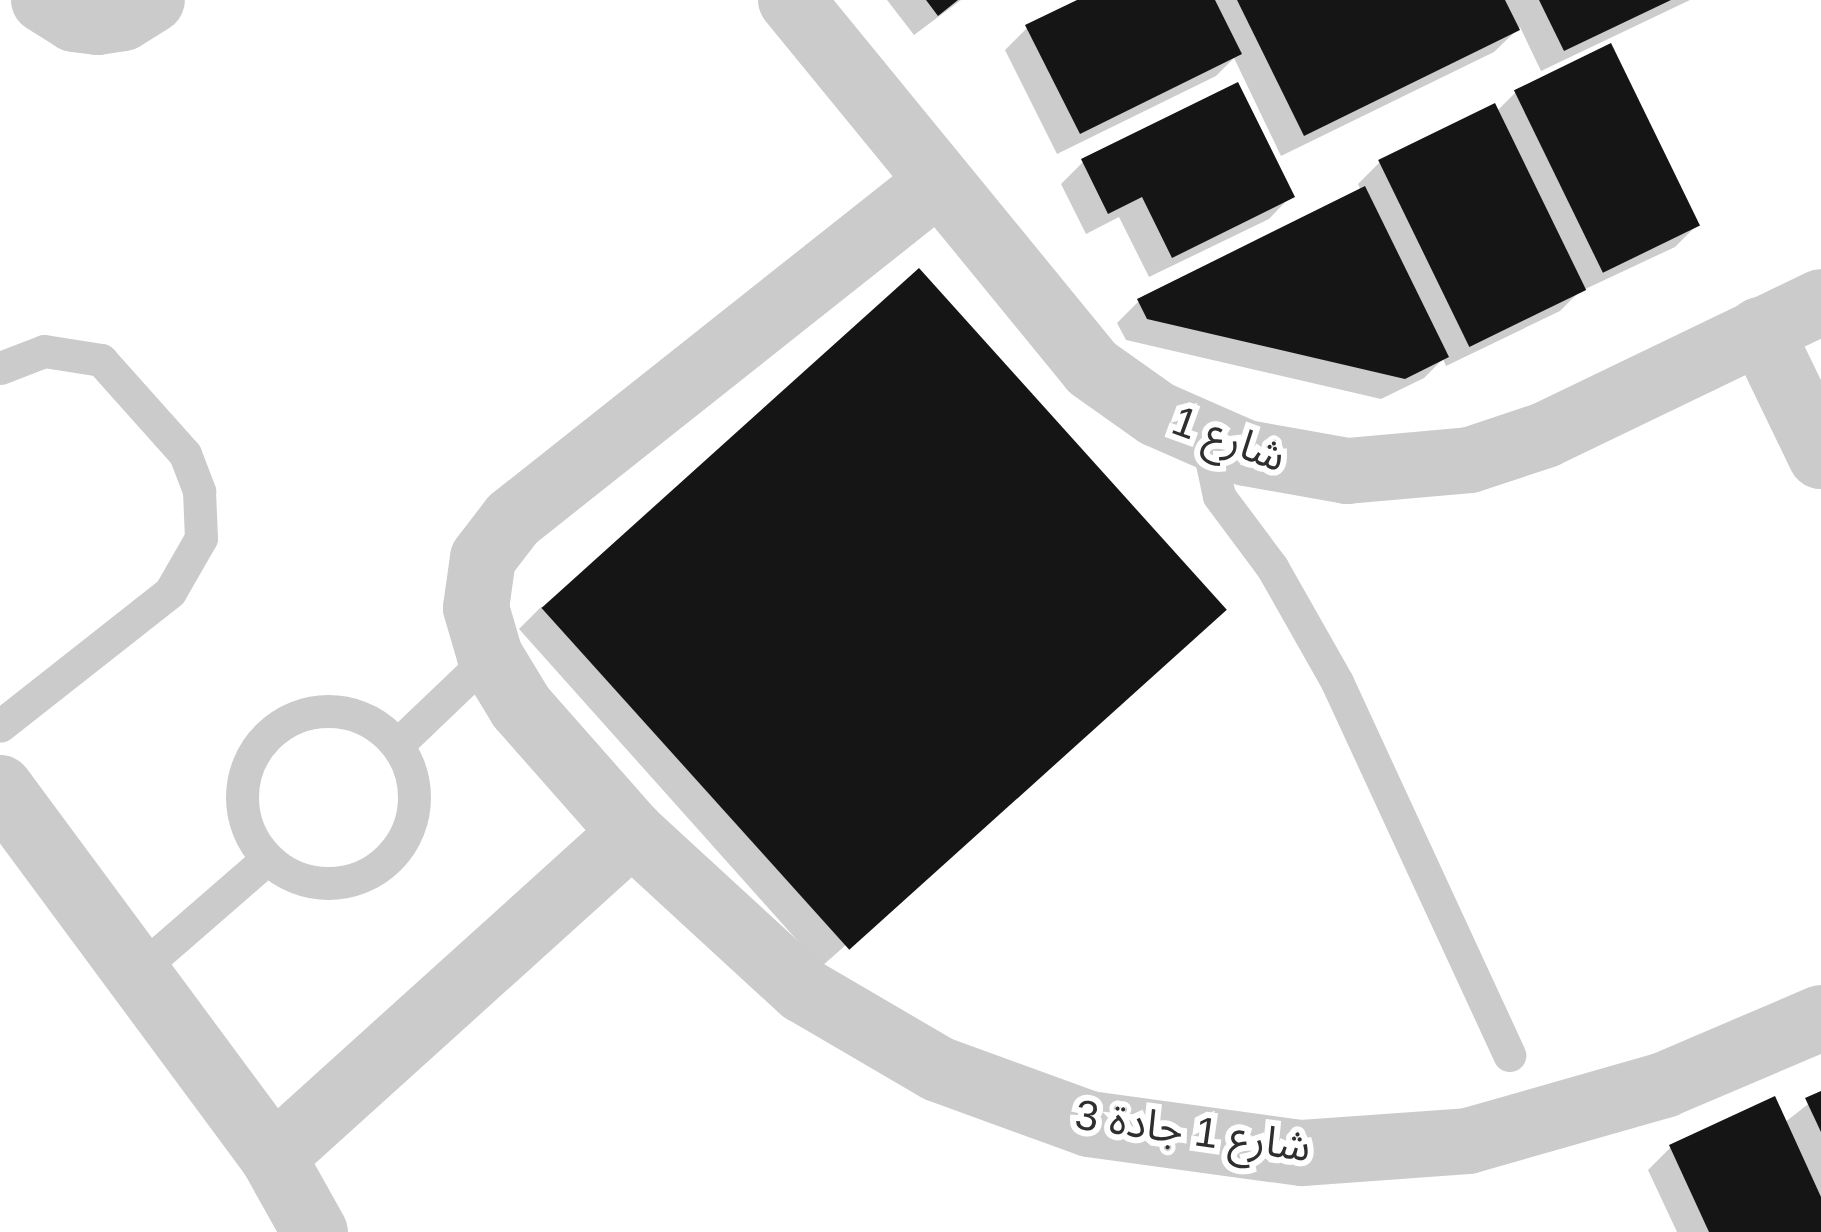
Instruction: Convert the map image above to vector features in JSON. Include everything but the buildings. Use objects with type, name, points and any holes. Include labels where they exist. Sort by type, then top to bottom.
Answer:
[{"type":"street","points":[[44,0],[74,19],[98,22],[123,18],[152,0]]},
{"type":"street","name":"شارع 1","points":[[790,0],[1092,368],[1126,395],[1207,440],[1298,465],[1347,471],[1470,460],[1545,435],[1821,302]]},
{"type":"street","name":"شارع 1 جادة 3","points":[[937,183],[513,519],[484,558],[476,584],[478,626],[490,656],[521,707],[632,832],[803,990],[938,1069],[1089,1124],[1302,1153],[1468,1141],[1664,1085],[1821,1018]]},
{"type":"street","points":[[1760,330],[1821,457]]},
{"type":"street","points":[[0,788],[273,1157],[316,1232]]},
{"type":"street","points":[[273,1157],[632,832]]},
{"type":"lane","points":[[0,368],[44,351],[101,360],[185,454],[199,491],[201,538],[170,592],[0,726]]},
{"type":"lane","points":[[1207,440],[1219,496],[1272,567],[1337,682],[1509,1054]]},
{"type":"lane","points":[[397,745],[490,656]]},
{"type":"lane","points":[[330,711],[356,715],[397,745],[415,793],[406,830],[385,862],[363,876],[312,883],[267,859],[243,814],[244,776],[261,742],[293,719],[330,711]]},
{"type":"lane","points":[[138,971],[267,859]]}]
